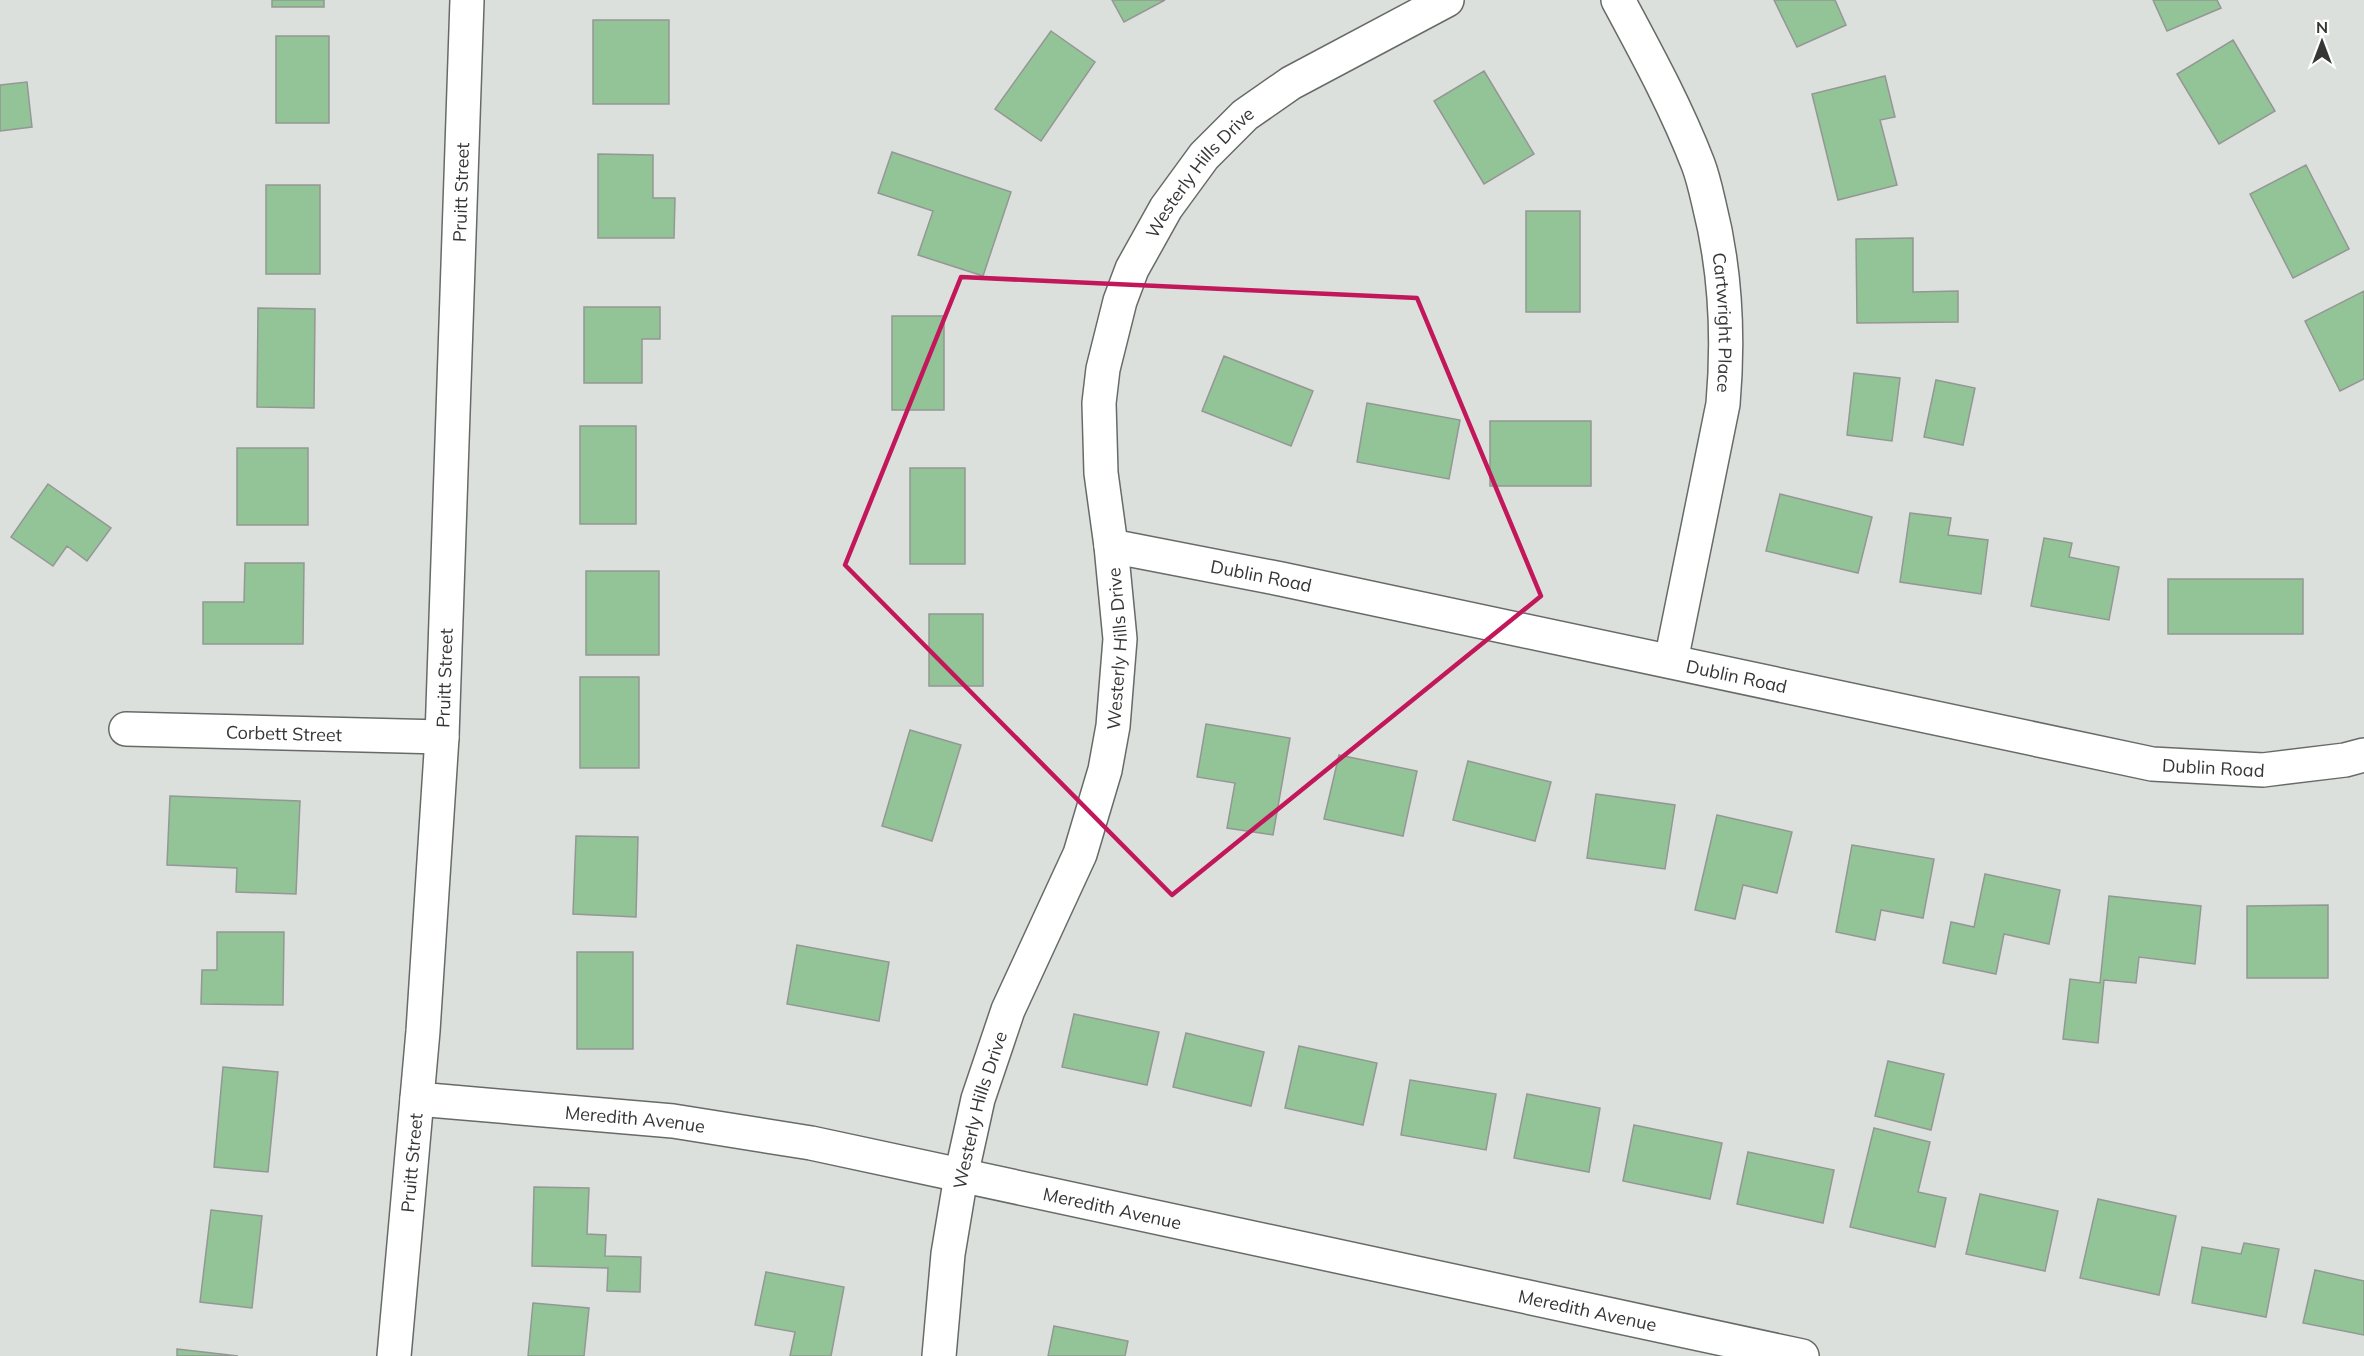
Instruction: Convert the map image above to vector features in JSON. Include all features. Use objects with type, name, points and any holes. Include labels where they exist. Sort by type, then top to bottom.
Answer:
[{"type":"street","name":"Pruitt Street","points":[[393,1356],[417,1099],[442,737],[467,0]]},
{"type":"street","name":"Westerly Hills Drive","points":[[939,1356],[948,1254],[961,1176],[978,1099],[1008,1010],[1080,854],[1105,770],[1113,726],[1120,639],[1101,473],[1099,403],[1103,369],[1124,290],[1132,269],[1166,208],[1204,156],[1245,115],[1290,83],[1447,0]]},
{"type":"street","name":"Cartwright Place","points":[[1618,0],[1668,93],[1699,167],[1719,244],[1725,284],[1726,364],[1723,404],[1671,662]]},
{"type":"street","name":"Dublin Road","points":[[1111,546],[1281,579],[2152,764],[2263,770],[2345,760],[2364,755]]},
{"type":"street","name":"Corbett Street","points":[[126,729],[442,737]]},
{"type":"street","name":"Meredith Avenue","points":[[417,1099],[673,1121],[811,1143],[1802,1356]]},
{"type":"highlighted area","points":[[961,277],[1417,298],[1541,596],[1172,895],[845,565]]},
{"type":"building","points":[[272,0],[324,0],[324,7],[272,7]]},
{"type":"building","points":[[1112,0],[1165,0],[1124,22]]},
{"type":"building","points":[[1774,0],[1835,0],[1846,25],[1797,47]]},
{"type":"building","points":[[2153,0],[2217,0],[2221,8],[2167,31]]},
{"type":"building","points":[[593,20],[669,20],[669,104],[593,104]]},
{"type":"building","points":[[1051,31],[1095,62],[1041,141],[995,109]]},
{"type":"building","points":[[276,36],[329,36],[329,123],[276,123]]},
{"type":"building","points":[[2233,40],[2275,111],[2219,144],[2177,74]]},
{"type":"building","points":[[1484,71],[1534,154],[1484,184],[1434,101]]},
{"type":"building","points":[[1885,76],[1895,117],[1880,120],[1897,185],[1838,200],[1812,94]]},
{"type":"building","points":[[27,82],[32,127],[0,131],[0,85]]},
{"type":"building","points":[[892,152],[1011,192],[983,276],[918,255],[933,211],[878,193]]},
{"type":"building","points":[[598,154],[653,155],[653,198],[675,198],[674,238],[598,238]]},
{"type":"building","points":[[2306,165],[2349,249],[2293,278],[2250,194]]},
{"type":"building","points":[[266,185],[320,185],[320,274],[266,274]]},
{"type":"building","points":[[1526,211],[1580,211],[1580,312],[1526,312]]},
{"type":"building","points":[[1913,238],[1913,292],[1958,291],[1958,322],[1857,323],[1856,239]]},
{"type":"building","points":[[2364,291],[2364,379],[2340,391],[2305,321]]},
{"type":"building","points":[[584,307],[660,307],[660,339],[642,339],[642,383],[584,383]]},
{"type":"building","points":[[258,308],[315,309],[314,408],[257,407]]},
{"type":"building","points":[[892,316],[944,316],[944,410],[892,410]]},
{"type":"building","points":[[1224,356],[1313,391],[1291,446],[1202,411]]},
{"type":"building","points":[[1854,373],[1900,378],[1892,441],[1847,435]]},
{"type":"building","points":[[1936,380],[1975,388],[1963,445],[1924,437]]},
{"type":"building","points":[[1367,403],[1460,420],[1449,479],[1357,462]]},
{"type":"building","points":[[1490,421],[1591,421],[1591,486],[1490,486]]},
{"type":"building","points":[[580,426],[636,426],[636,524],[580,524]]},
{"type":"building","points":[[237,448],[308,448],[308,525],[237,525]]},
{"type":"building","points":[[910,468],[965,468],[965,564],[910,564]]},
{"type":"building","points":[[48,484],[111,528],[87,561],[67,546],[53,566],[11,537]]},
{"type":"building","points":[[1780,494],[1872,517],[1858,573],[1766,551]]},
{"type":"building","points":[[1910,513],[1951,518],[1948,535],[1988,540],[1981,594],[1900,582]]},
{"type":"building","points":[[2044,538],[2072,543],[2069,557],[2119,567],[2109,620],[2031,606]]},
{"type":"building","points":[[245,563],[304,563],[303,644],[203,644],[203,602],[244,602]]},
{"type":"building","points":[[586,571],[659,571],[659,655],[586,655]]},
{"type":"building","points":[[2168,579],[2303,579],[2303,634],[2168,634]]},
{"type":"building","points":[[929,614],[983,614],[983,686],[929,686]]},
{"type":"building","points":[[580,677],[639,677],[639,768],[580,768]]},
{"type":"building","points":[[1206,724],[1290,738],[1273,835],[1227,828],[1235,783],[1197,777]]},
{"type":"building","points":[[910,730],[961,745],[932,841],[882,826]]},
{"type":"building","points":[[1339,755],[1417,771],[1403,836],[1324,819]]},
{"type":"building","points":[[1468,761],[1551,782],[1535,841],[1453,820]]},
{"type":"building","points":[[1596,794],[1675,805],[1665,869],[1587,858]]},
{"type":"building","points":[[170,796],[300,801],[296,894],[236,892],[237,868],[167,865]]},
{"type":"building","points":[[1717,815],[1792,832],[1777,893],[1743,885],[1735,919],[1695,910]]},
{"type":"building","points":[[576,836],[638,837],[636,917],[573,914]]},
{"type":"building","points":[[1852,845],[1934,859],[1923,918],[1881,910],[1875,940],[1836,932]]},
{"type":"building","points":[[1985,874],[2060,890],[2049,944],[2004,934],[1996,974],[1943,963],[1951,922],[1974,927]]},
{"type":"building","points":[[2109,896],[2201,906],[2195,964],[2139,957],[2136,983],[2104,980],[2098,1043],[2063,1039],[2070,979],[2100,983]]},
{"type":"building","points":[[2328,905],[2328,978],[2247,978],[2247,906]]},
{"type":"building","points":[[217,932],[284,932],[283,1005],[201,1004],[202,970],[217,970]]},
{"type":"building","points":[[797,945],[889,962],[879,1021],[787,1004]]},
{"type":"building","points":[[577,952],[633,952],[633,1049],[577,1049]]},
{"type":"building","points":[[1074,1014],[1159,1032],[1147,1085],[1062,1067]]},
{"type":"building","points":[[1186,1033],[1264,1052],[1251,1106],[1173,1087]]},
{"type":"building","points":[[1299,1046],[1377,1063],[1363,1125],[1285,1108]]},
{"type":"building","points":[[1888,1061],[1944,1074],[1931,1130],[1875,1116]]},
{"type":"building","points":[[223,1067],[278,1072],[268,1172],[214,1167]]},
{"type":"building","points":[[1410,1080],[1496,1094],[1486,1150],[1401,1135]]},
{"type":"building","points":[[1527,1094],[1600,1108],[1589,1172],[1514,1158]]},
{"type":"building","points":[[1634,1125],[1722,1143],[1710,1199],[1623,1181]]},
{"type":"building","points":[[1874,1128],[1930,1142],[1918,1192],[1946,1198],[1935,1247],[1850,1227]]},
{"type":"building","points":[[1748,1152],[1834,1170],[1823,1223],[1737,1204]]},
{"type":"building","points":[[534,1187],[589,1188],[587,1234],[606,1235],[605,1256],[641,1257],[640,1292],[607,1291],[608,1268],[532,1266]]},
{"type":"building","points":[[1980,1194],[2058,1211],[2045,1271],[1966,1254]]},
{"type":"building","points":[[2098,1199],[2176,1216],[2159,1295],[2080,1278]]},
{"type":"building","points":[[211,1210],[262,1216],[252,1308],[200,1302]]},
{"type":"building","points":[[2244,1243],[2279,1249],[2266,1317],[2192,1303],[2202,1247],[2241,1254]]},
{"type":"building","points":[[2315,1270],[2364,1281],[2364,1335],[2303,1323]]},
{"type":"building","points":[[766,1272],[844,1287],[831,1356],[790,1356],[795,1332],[755,1325]]},
{"type":"building","points":[[533,1303],[589,1308],[584,1356],[528,1356]]},
{"type":"building","points":[[1054,1326],[1128,1341],[1125,1356],[1048,1356]]},
{"type":"building","points":[[177,1349],[238,1356],[177,1356]]}]
